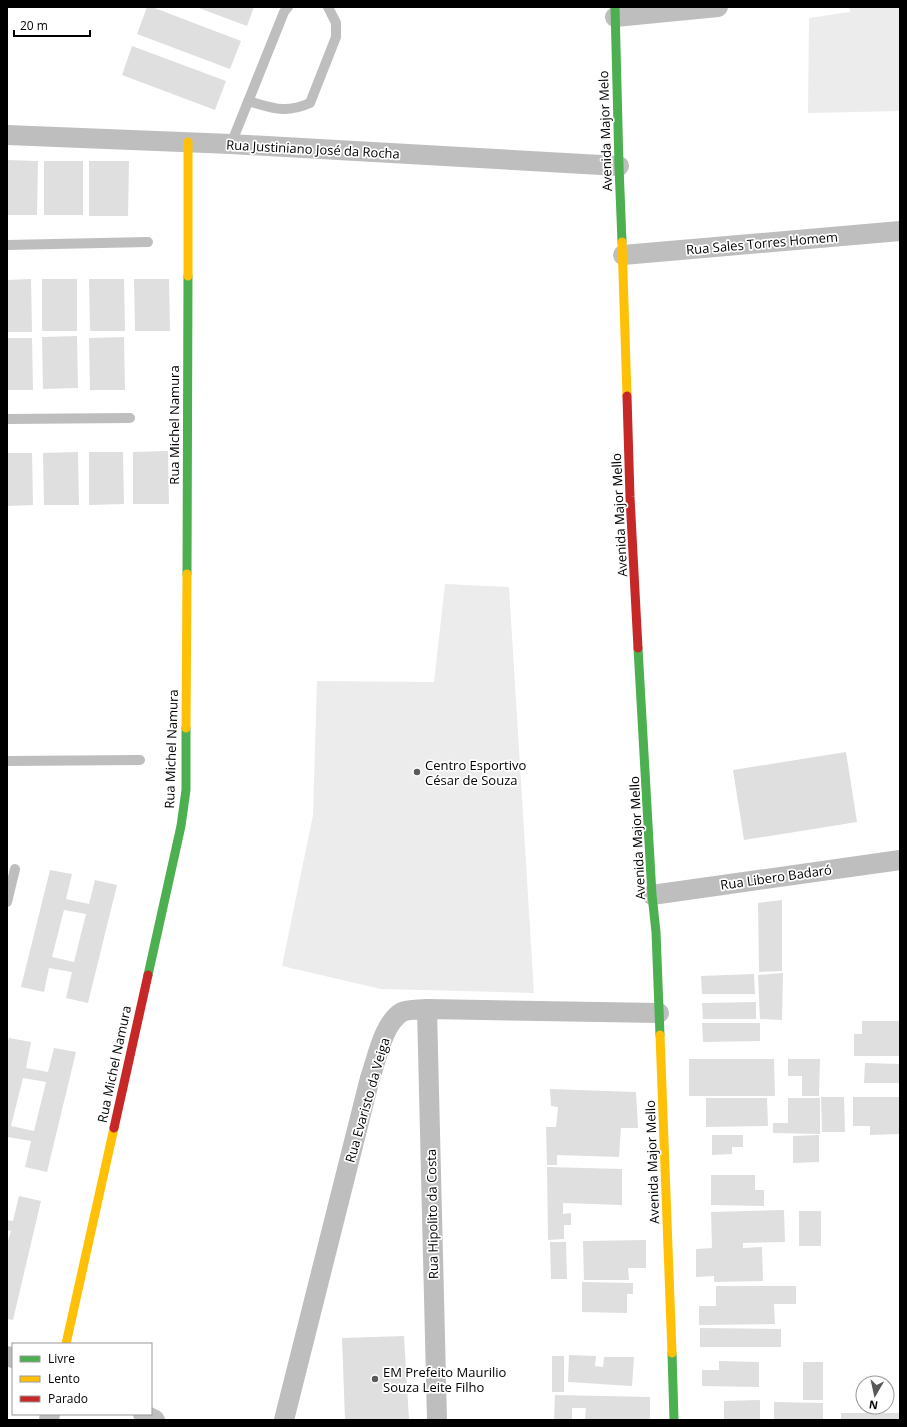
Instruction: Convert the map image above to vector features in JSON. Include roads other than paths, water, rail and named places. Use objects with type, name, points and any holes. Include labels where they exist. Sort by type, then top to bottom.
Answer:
[{"type":"street","points":[[615,12],[718,7]]},
{"type":"street","name":"Avenida Major Melo","points":[[615,12],[618,166],[623,255]]},
{"type":"street","name":"Rua Justiniano José da Rocha","points":[[7,135],[231,144],[618,166]]},
{"type":"street","name":"Rua Michel Namura","points":[[66,1343],[181,826],[186,790],[188,142]]},
{"type":"street","name":"Rua Sales Torres Homem","points":[[623,255],[900,231]]},
{"type":"street","name":"Avenida Major Mello","points":[[623,255],[630,497],[652,895],[656,932],[674,1420]]},
{"type":"street","name":"Rua Libero Badaró","points":[[652,895],[900,860]]},
{"type":"street","name":"Rua Evaristo da Veiga","points":[[284,1420],[370,1078],[380,1047],[393,1020],[403,1012],[427,1009],[659,1012]]},
{"type":"street","name":"Rua Hipolito da Costa","points":[[427,1009],[437,1420]]},
{"type":"street","points":[[145,1415],[155,1420]]},
{"type":"lane","points":[[231,144],[284,12],[288,7]]},
{"type":"lane","points":[[248,101],[281,110],[297,108],[310,103],[336,37],[336,23],[328,7]]},
{"type":"lane","points":[[7,245],[148,242]]},
{"type":"lane","points":[[7,419],[130,418]]},
{"type":"lane","points":[[7,761],[140,760]]},
{"type":"lane","points":[[7,902],[15,869]]},
{"type":"place","name":"Centro Esportivo César de Souza","points":[[417,772]]},
{"type":"place","name":"EM Prefeito Maurilio Souza Leite Filho","points":[[375,1379]]}]
